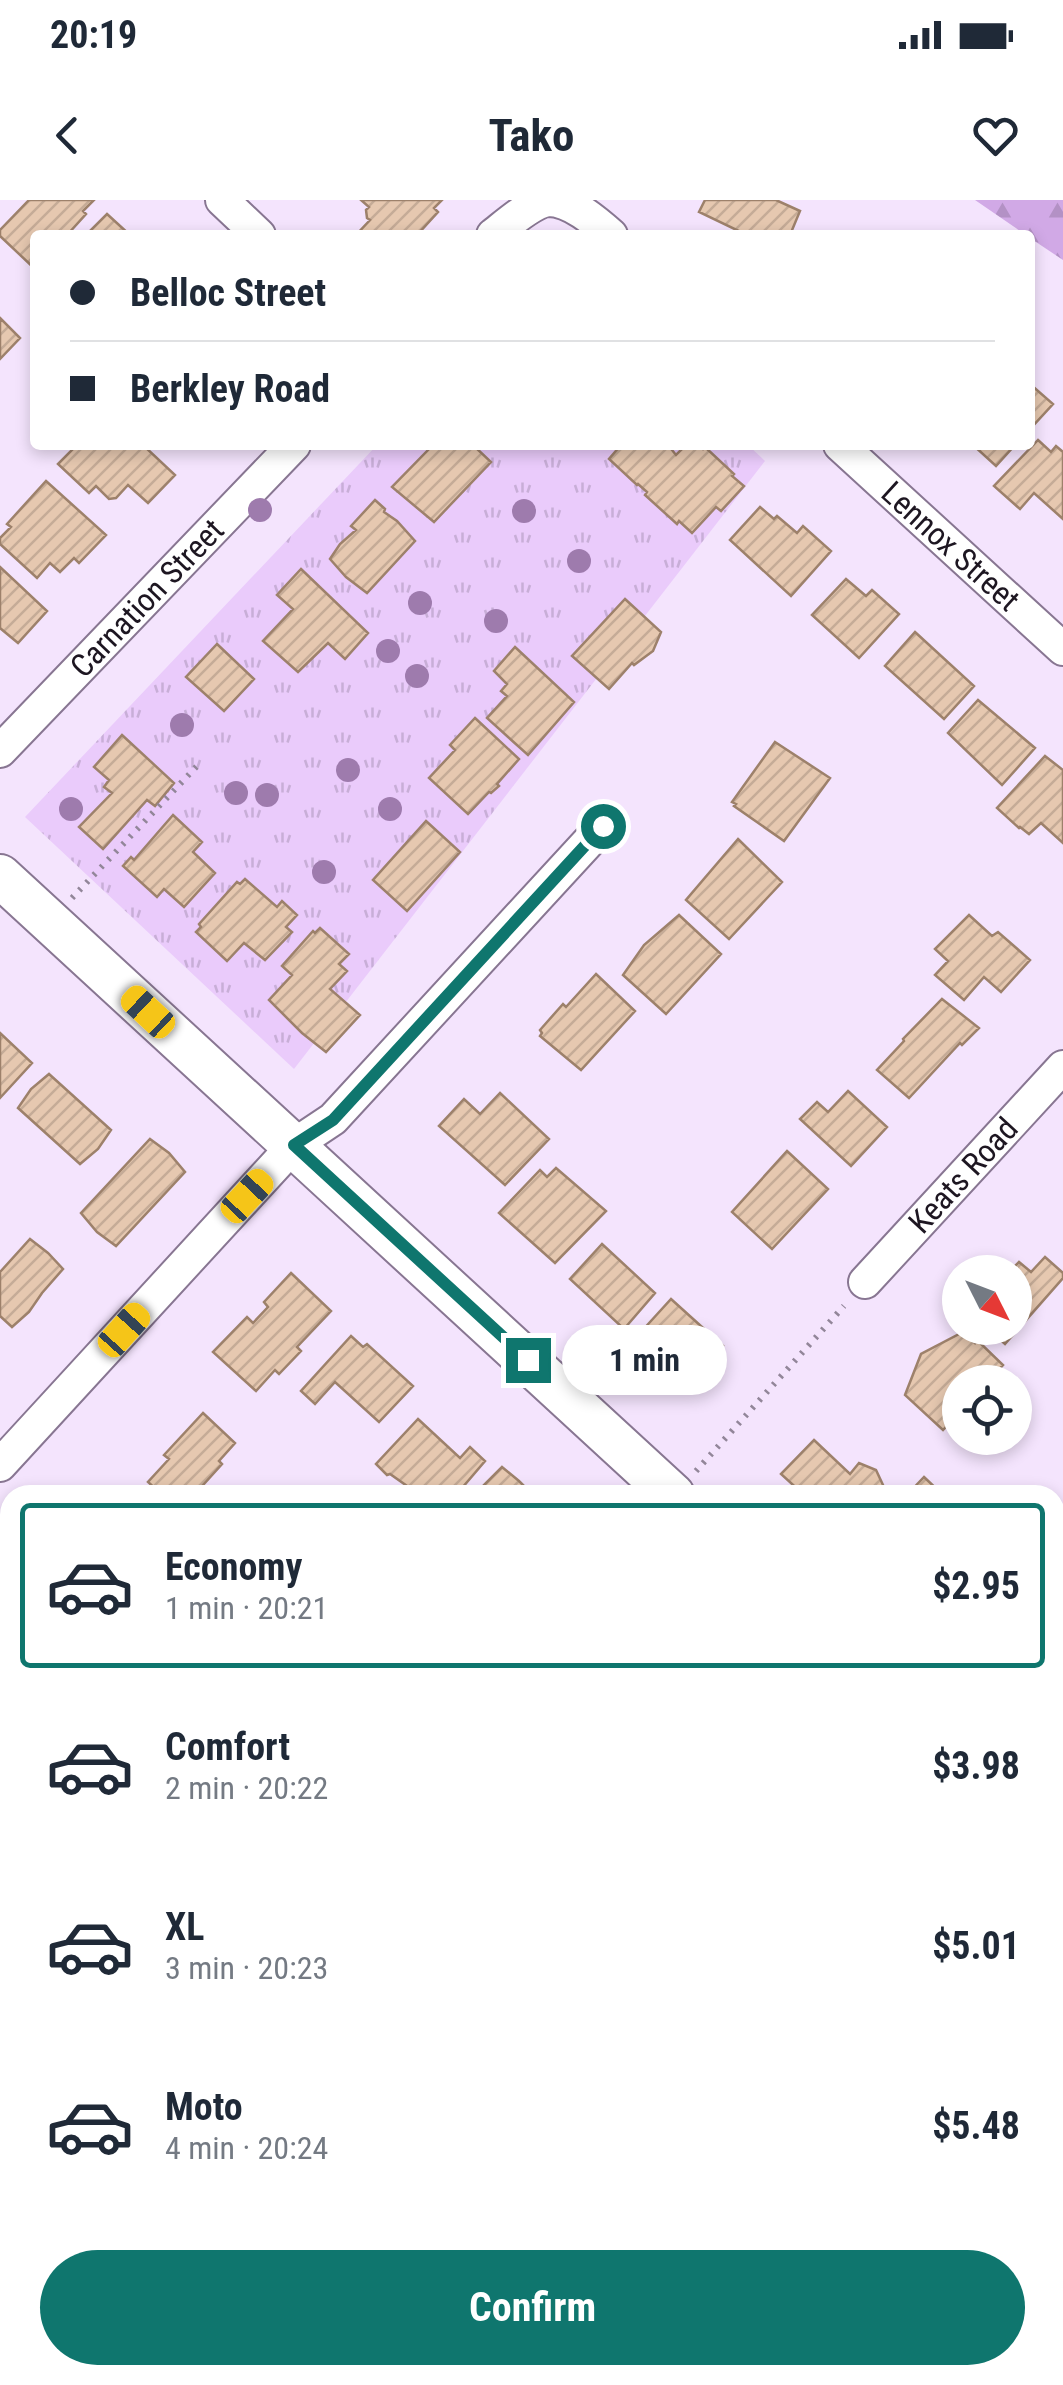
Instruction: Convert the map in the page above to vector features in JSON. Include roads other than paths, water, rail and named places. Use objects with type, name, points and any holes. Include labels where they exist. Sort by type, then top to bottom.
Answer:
[{"type":"street","points":[[222,200],[254,230]]},
{"type":"street","points":[[501,230],[548,200],[569,204],[605,230]]},
{"type":"street","name":"Carnation Street","points":[[0,752],[289,450]]},
{"type":"street","name":"Lennox Street","points":[[845,450],[1063,650]]},
{"type":"street","points":[[0,1464],[294,1145],[333,1120],[603,826]]},
{"type":"street","points":[[0,876],[676,1485]]},
{"type":"street","name":"Keats Road","points":[[865,1282],[1063,1067]]}]
